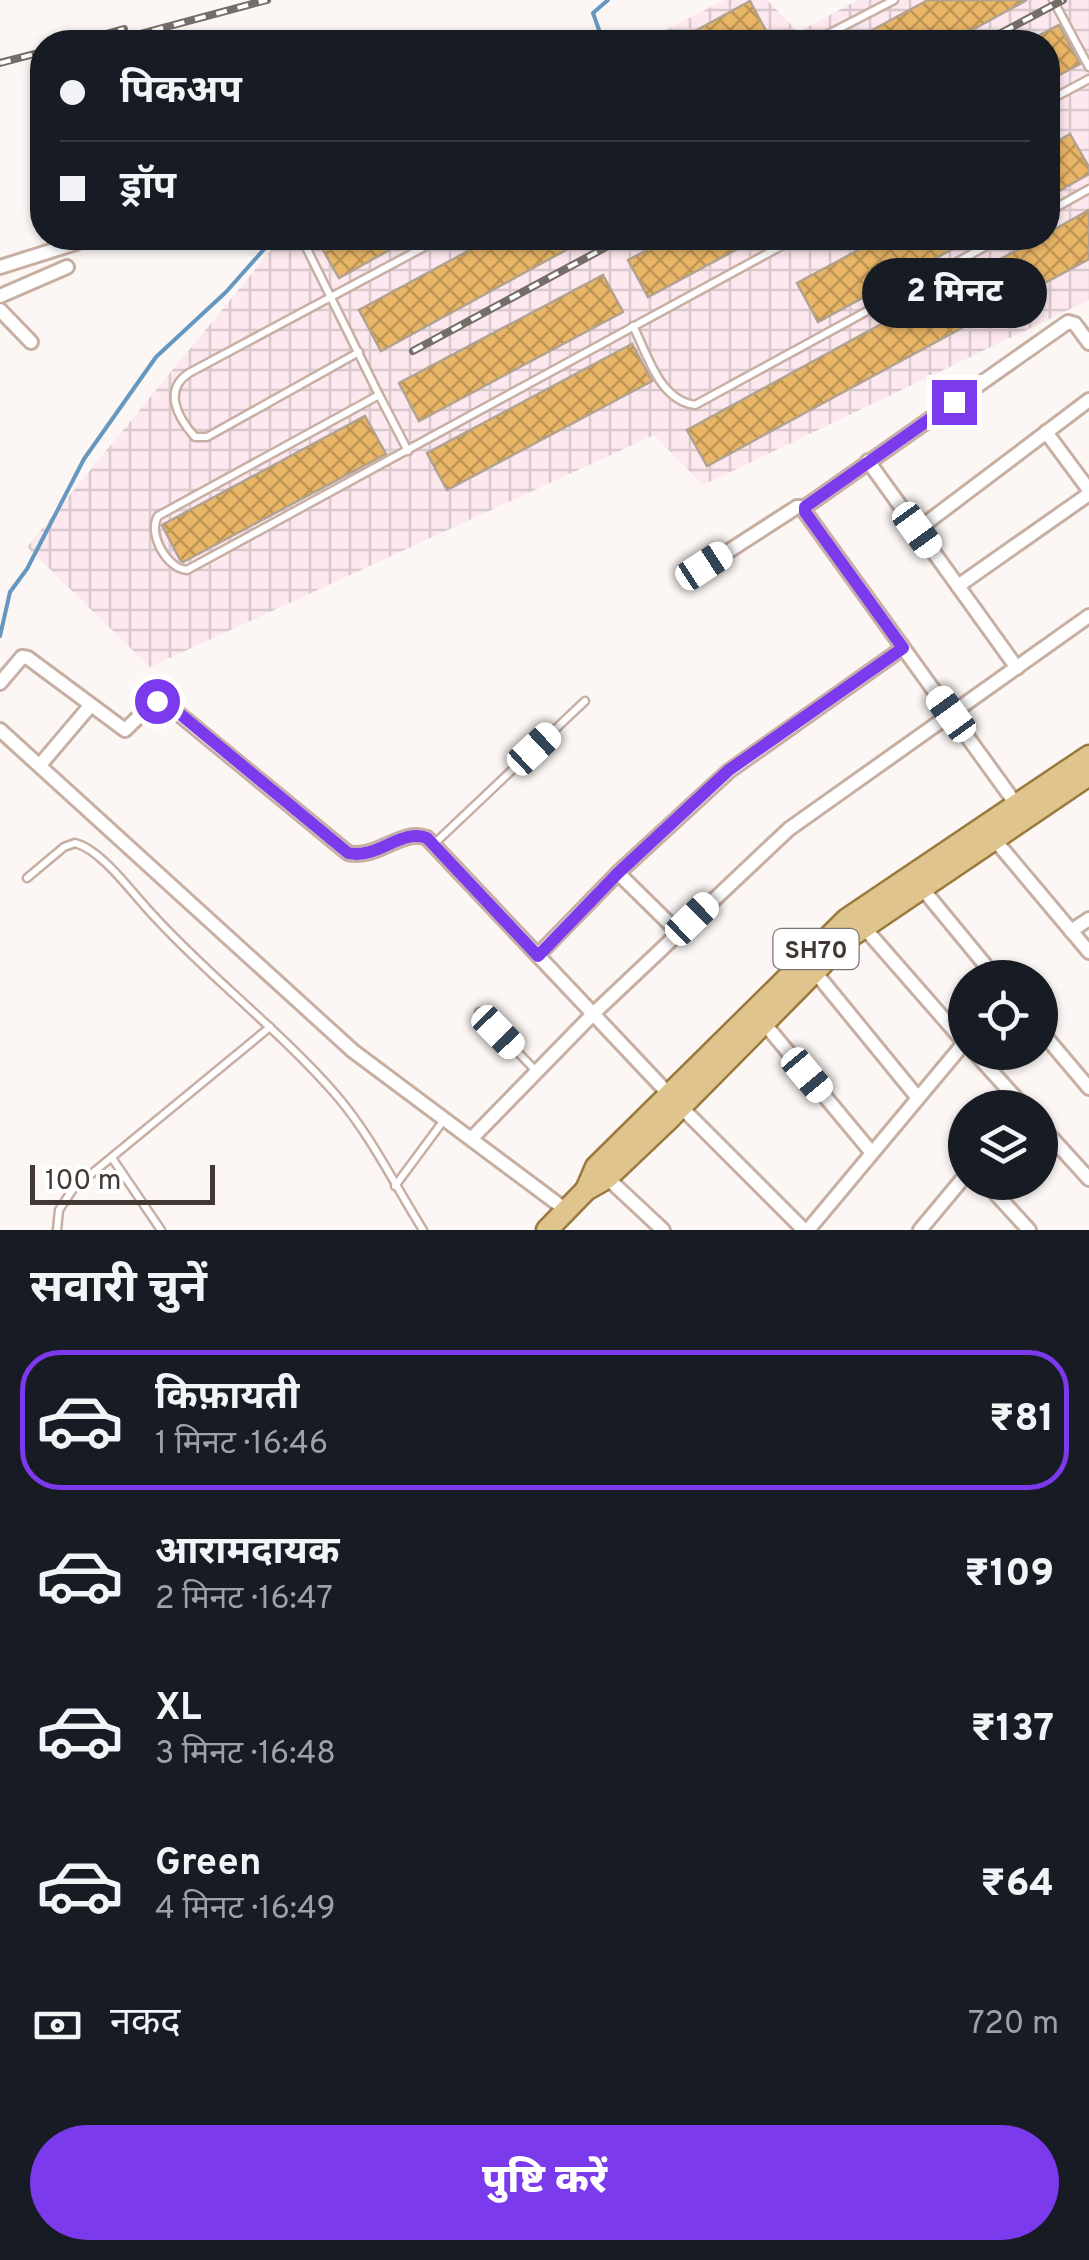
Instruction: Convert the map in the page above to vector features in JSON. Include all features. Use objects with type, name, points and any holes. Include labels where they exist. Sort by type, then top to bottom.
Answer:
[{"type":"main road","name":"SH70","points":[[547,1230],[858,920],[1020,811],[1089,756]]},
{"type":"main road","name":"SH70","points":[[676,1101],[764,1023],[815,972],[858,920],[921,888],[994,839],[1020,811],[1089,776]]},
{"type":"street","points":[[0,267],[52,250]]},
{"type":"street","points":[[0,296],[67,267]]},
{"type":"street","points":[[0,310],[31,342]]},
{"type":"street","points":[[704,566],[797,507],[805,507],[1068,322],[1075,324],[1089,342]]},
{"type":"street","points":[[917,530],[1089,400]]},
{"type":"street","points":[[958,586],[1089,492],[1046,432]]},
{"type":"street","points":[[868,461],[1016,668]]},
{"type":"street","points":[[805,507],[1020,811]]},
{"type":"street","points":[[472,1138],[594,1013],[789,829],[1089,616]]},
{"type":"street","points":[[538,956],[618,873],[729,770],[903,648]]},
{"type":"street","points":[[0,683],[22,658],[28,658],[125,730],[151,705],[163,700],[348,853],[366,855],[414,835],[434,844],[676,1101],[806,1230],[948,1062]]},
{"type":"street","points":[[40,765],[90,706]]},
{"type":"street","points":[[0,730],[326,1029],[566,1210]]},
{"type":"street","points":[[994,839],[1089,952]]},
{"type":"street","points":[[618,873],[678,932]]},
{"type":"street","points":[[921,888],[981,960]]},
{"type":"street","points":[[1071,932],[1089,919]]},
{"type":"street","points":[[858,920],[948,1023]]},
{"type":"street","points":[[815,972],[918,1098]]},
{"type":"street","points":[[764,1023],[872,1153]]},
{"type":"street","points":[[1058,1051],[1089,1088]]},
{"type":"street","points":[[990,1070],[1008,1090]]},
{"type":"street","points":[[1058,1145],[1089,1179]]},
{"type":"street","points":[[602,1173],[663,1230]]},
{"type":"street","points":[[920,1230],[948,1196]]},
{"type":"street","points":[[999,1200],[1019,1227]]},
{"type":"lane","points":[[835,30],[894,0]]},
{"type":"lane","points":[[1054,0],[1089,67]]},
{"type":"lane","points":[[1060,94],[1089,78]]},
{"type":"lane","points":[[1060,205],[1089,189]]},
{"type":"lane","points":[[308,250],[408,450]]},
{"type":"lane","points":[[359,352],[207,437],[195,437],[186,427],[172,395],[180,378],[418,250]]},
{"type":"lane","points":[[380,394],[158,516],[154,531],[171,566],[188,570],[774,250]]},
{"type":"lane","points":[[633,326],[664,388],[680,402],[695,406],[979,250]]},
{"type":"lane","points":[[434,844],[585,702]]},
{"type":"lane","points":[[27,878],[64,848],[75,842],[85,845],[336,1094],[368,1138],[423,1230]]},
{"type":"lane","points":[[479,1012],[536,1071]]},
{"type":"lane","points":[[57,1230],[56,1221],[64,1200],[270,1026]]},
{"type":"lane","points":[[396,1186],[444,1120]]},
{"type":"lane","points":[[112,1158],[161,1230]]},
{"type":"shaded area","points":[[725,0],[767,0],[796,30],[666,30]]},
{"type":"shaded area","points":[[858,0],[1089,0],[1089,300],[703,485],[654,435],[150,667],[27,547],[271,250],[1060,250],[1060,30],[802,30]]},
{"type":"building","points":[[928,0],[1027,0],[972,30],[872,30]]},
{"type":"building","points":[[750,1],[766,30],[697,30]]},
{"type":"building","points":[[1059,25],[1080,64],[1060,75],[1060,30],[1049,30]]},
{"type":"building","points":[[1070,134],[1089,167],[1089,174],[1060,190],[1060,140]]},
{"type":"building","points":[[1089,210],[1089,259],[707,466],[687,430],[1017,250],[1060,250],[1060,226]]},
{"type":"building","points":[[323,250],[389,250],[339,278]]},
{"type":"building","points":[[470,250],[566,250],[381,351],[359,310]]},
{"type":"building","points":[[647,250],[736,250],[648,297],[628,260]]},
{"type":"building","points":[[859,250],[951,250],[818,322],[797,283]]},
{"type":"building","points":[[603,275],[623,312],[419,421],[399,383]]},
{"type":"building","points":[[632,344],[652,381],[447,490],[427,453]]},
{"type":"building","points":[[365,416],[386,454],[183,562],[180,560],[162,525]]},
{"type":"waterway","points":[[599,30],[593,13],[608,0]]},
{"type":"waterway","points":[[0,636],[10,592],[27,569],[84,459],[156,357],[226,292],[263,250]]},
{"type":"railway","points":[[155,30],[267,0]]},
{"type":"railway","points":[[1007,30],[1063,0]]},
{"type":"railway","points":[[0,63],[30,55]]},
{"type":"railway","points":[[413,351],[601,250]]},
{"type":"route","points":[[157,701],[163,700],[348,853],[366,855],[414,835],[427,838],[538,956],[618,873],[729,770],[903,648],[805,507],[954,402]]}]
